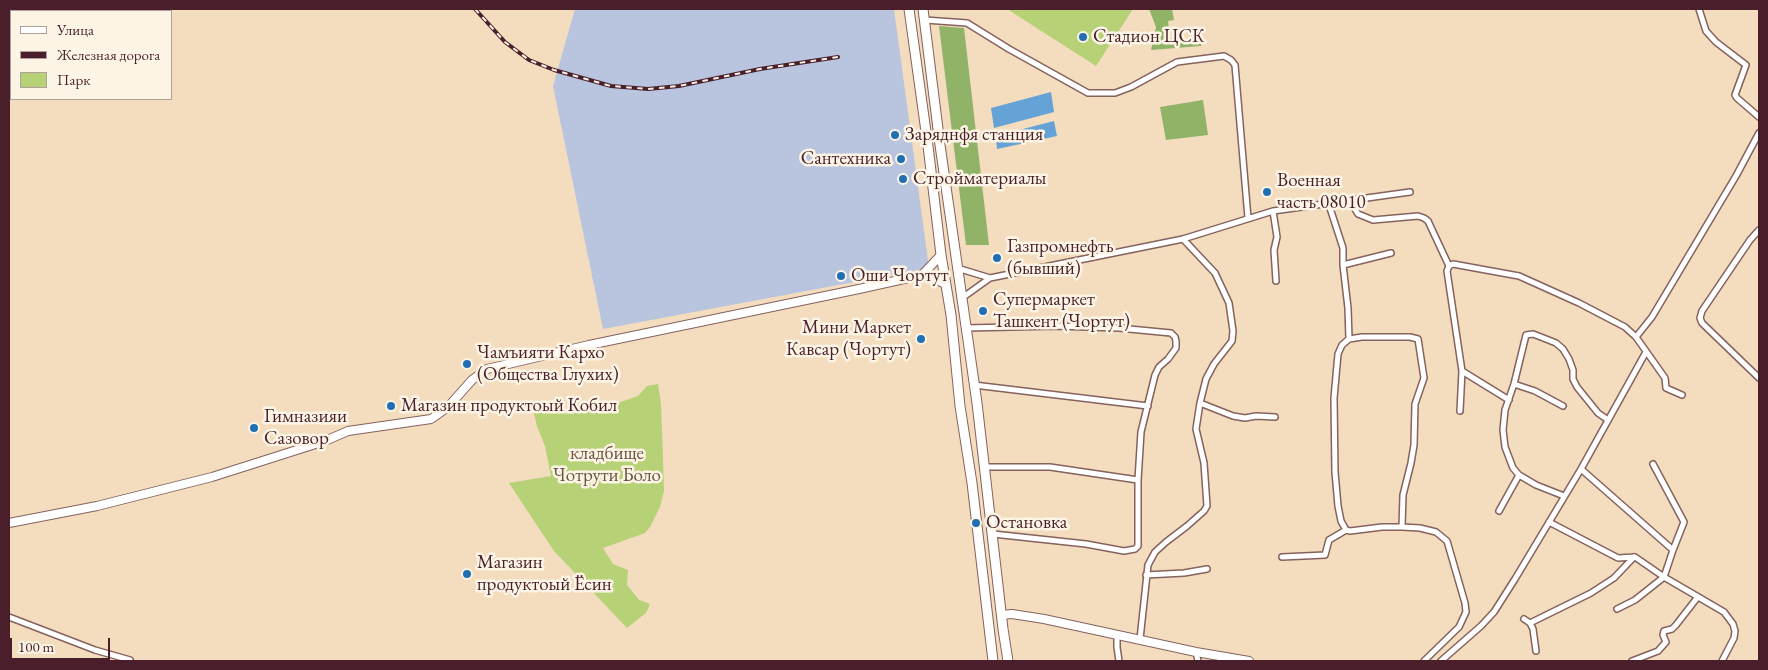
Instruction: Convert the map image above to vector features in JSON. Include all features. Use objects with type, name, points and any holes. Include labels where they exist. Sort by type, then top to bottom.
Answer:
[{"type":"main road","points":[[909,9],[941,255],[951,315],[960,406],[972,483],[993,661]]},
{"type":"main road","points":[[923,9],[940,145],[977,403],[1008,661]]},
{"type":"main road","points":[[928,146],[940,145]]},
{"type":"main road","points":[[960,406],[977,403]]},
{"type":"street","points":[[1699,9],[1706,31],[1716,42],[1746,64],[1735,95],[1759,116]]},
{"type":"street","points":[[925,20],[967,23],[1088,93],[1115,93],[1177,62],[1224,56],[1231,60],[1235,65],[1248,218]]},
{"type":"street","points":[[1636,337],[1652,317],[1759,134]]},
{"type":"street","points":[[962,298],[990,278],[1183,239],[1273,212],[1410,192]]},
{"type":"street","points":[[1350,201],[1358,214],[1373,220],[1418,216],[1428,221],[1449,266],[1447,271],[1462,371],[1460,411]]},
{"type":"street","points":[[1329,204],[1343,248],[1349,339]]},
{"type":"street","points":[[1273,212],[1277,228],[1274,250],[1276,281]]},
{"type":"street","points":[[1759,230],[1750,240],[1707,304],[1700,318],[1702,324],[1730,348],[1759,378]]},
{"type":"street","points":[[1140,639],[1148,565],[1155,552],[1204,512],[1207,506],[1204,463],[1196,429],[1200,402],[1206,379],[1214,364],[1232,340],[1232,320],[1229,303],[1215,274],[1183,239]]},
{"type":"street","points":[[1343,265],[1391,253]]},
{"type":"street","points":[[9,522],[98,506],[212,477],[325,441],[348,431],[432,419],[448,407],[472,380],[488,369],[590,345],[922,274],[941,255]]},
{"type":"street","points":[[1449,266],[1453,264],[1519,276],[1579,303],[1625,327],[1636,337],[1665,378],[1666,388],[1682,395]]},
{"type":"street","points":[[957,268],[990,278]]},
{"type":"street","points":[[922,274],[945,284]]},
{"type":"street","points":[[966,328],[1056,326],[1119,328],[1171,333],[1176,337],[1176,348],[1159,367],[1155,375],[1141,432],[1138,480],[1138,546],[1135,549],[1124,551],[1086,544],[993,534]]},
{"type":"street","points":[[1564,496],[1536,485],[1518,475],[1513,468],[1505,447],[1503,430],[1504,410],[1514,384],[1526,335],[1533,334],[1556,343],[1563,350],[1570,359],[1573,378],[1577,387],[1598,412],[1608,420]]},
{"type":"street","points":[[1346,530],[1341,521],[1338,506],[1334,426],[1338,354],[1342,345],[1349,339],[1362,337],[1414,337],[1418,339],[1424,378],[1415,404],[1414,445],[1412,463],[1403,496],[1402,527]]},
{"type":"street","points":[[1441,661],[1494,612],[1581,469],[1646,352]]},
{"type":"street","points":[[1462,371],[1509,400]]},
{"type":"street","points":[[1514,384],[1535,391],[1563,406]]},
{"type":"street","points":[[974,385],[1148,406]]},
{"type":"street","points":[[1200,402],[1233,416],[1245,418],[1256,416],[1275,417]]},
{"type":"street","points":[[1617,609],[1635,600],[1664,577],[1684,522],[1653,464]]},
{"type":"street","points":[[985,467],[1050,467],[1138,480]]},
{"type":"street","points":[[1581,469],[1673,550]]},
{"type":"street","points":[[1500,511],[1518,475]]},
{"type":"street","points":[[1549,522],[1618,558],[1635,557],[1697,598],[1724,612],[1735,630],[1734,638],[1722,661]]},
{"type":"street","points":[[1282,557],[1325,555],[1329,540],[1346,530],[1402,527],[1420,528],[1436,532],[1447,541],[1466,612],[1459,627],[1424,661]]},
{"type":"street","points":[[1530,623],[1591,593],[1614,578],[1635,557]]},
{"type":"street","points":[[1146,575],[1184,573],[1207,569]]},
{"type":"street","points":[[1632,661],[1658,651],[1666,642],[1664,631],[1672,629],[1676,625],[1697,598]]},
{"type":"street","points":[[1001,614],[1012,614],[1044,620],[1196,652],[1249,661]]},
{"type":"street","points":[[9,617],[95,650],[130,660]]},
{"type":"street","points":[[1524,619],[1530,623],[1533,629],[1536,651]]},
{"type":"street","points":[[1117,635],[1120,661]]},
{"type":"street","points":[[1196,652],[1198,661]]},
{"type":"shaded area","points":[[575,9],[894,9],[929,268],[603,329],[553,86]]},
{"type":"green space","name":"Стадион ЦСК","points":[[1007,9],[1133,9],[1096,66]]},
{"type":"green space","points":[[1149,9],[1172,9],[1174,20],[1168,21],[1170,38],[1202,40],[1201,46],[1151,50],[1156,27]]},
{"type":"green space","points":[[939,26],[964,28],[989,245],[966,245]]},
{"type":"green space","points":[[1203,100],[1208,135],[1166,140],[1160,107]]},
{"type":"green space","name":"кладбище Чотрути Боло","points":[[658,384],[661,404],[664,491],[660,507],[645,533],[603,548],[613,564],[628,570],[627,585],[639,600],[650,604],[646,613],[627,628],[554,551],[509,483],[551,476],[545,446],[537,426],[532,405],[562,408],[565,414],[585,412],[638,396],[647,386]]},
{"type":"water","points":[[1051,92],[1054,112],[994,128],[991,108]]},
{"type":"water","points":[[1054,121],[1057,136],[997,149],[996,136]]},
{"type":"railway","points":[[475,9],[505,42],[529,60],[554,70],[611,86],[648,89],[679,86],[760,69],[838,57]]},
{"type":"place","name":"Стадион ЦСК","points":[[1083,37]]},
{"type":"place","name":"Заряднфя станция","points":[[895,135]]},
{"type":"place","name":"Сантехника","points":[[901,159]]},
{"type":"place","name":"Стройматериалы","points":[[903,179]]},
{"type":"place","name":"Военная часть 08010","points":[[1267,192]]},
{"type":"place","name":"Газпромнефть (бывший)","points":[[997,258]]},
{"type":"place","name":"Оши Чортут","points":[[841,276]]},
{"type":"place","name":"Супермаркет Ташкент (Чортут)","points":[[983,311]]},
{"type":"place","name":"Мини Маркет Кавсар (Чортут)","points":[[921,339]]},
{"type":"place","name":"Чамъияти Кархо (Общества Глухих)","points":[[467,364]]},
{"type":"place","name":"Магазин продуктоый Кобил","points":[[391,406]]},
{"type":"place","name":"Гимназияи Сазовор","points":[[254,428]]},
{"type":"place","name":"Остановка","points":[[976,523]]},
{"type":"place","name":"Магазин продуктоый Ёсин","points":[[467,574]]}]
